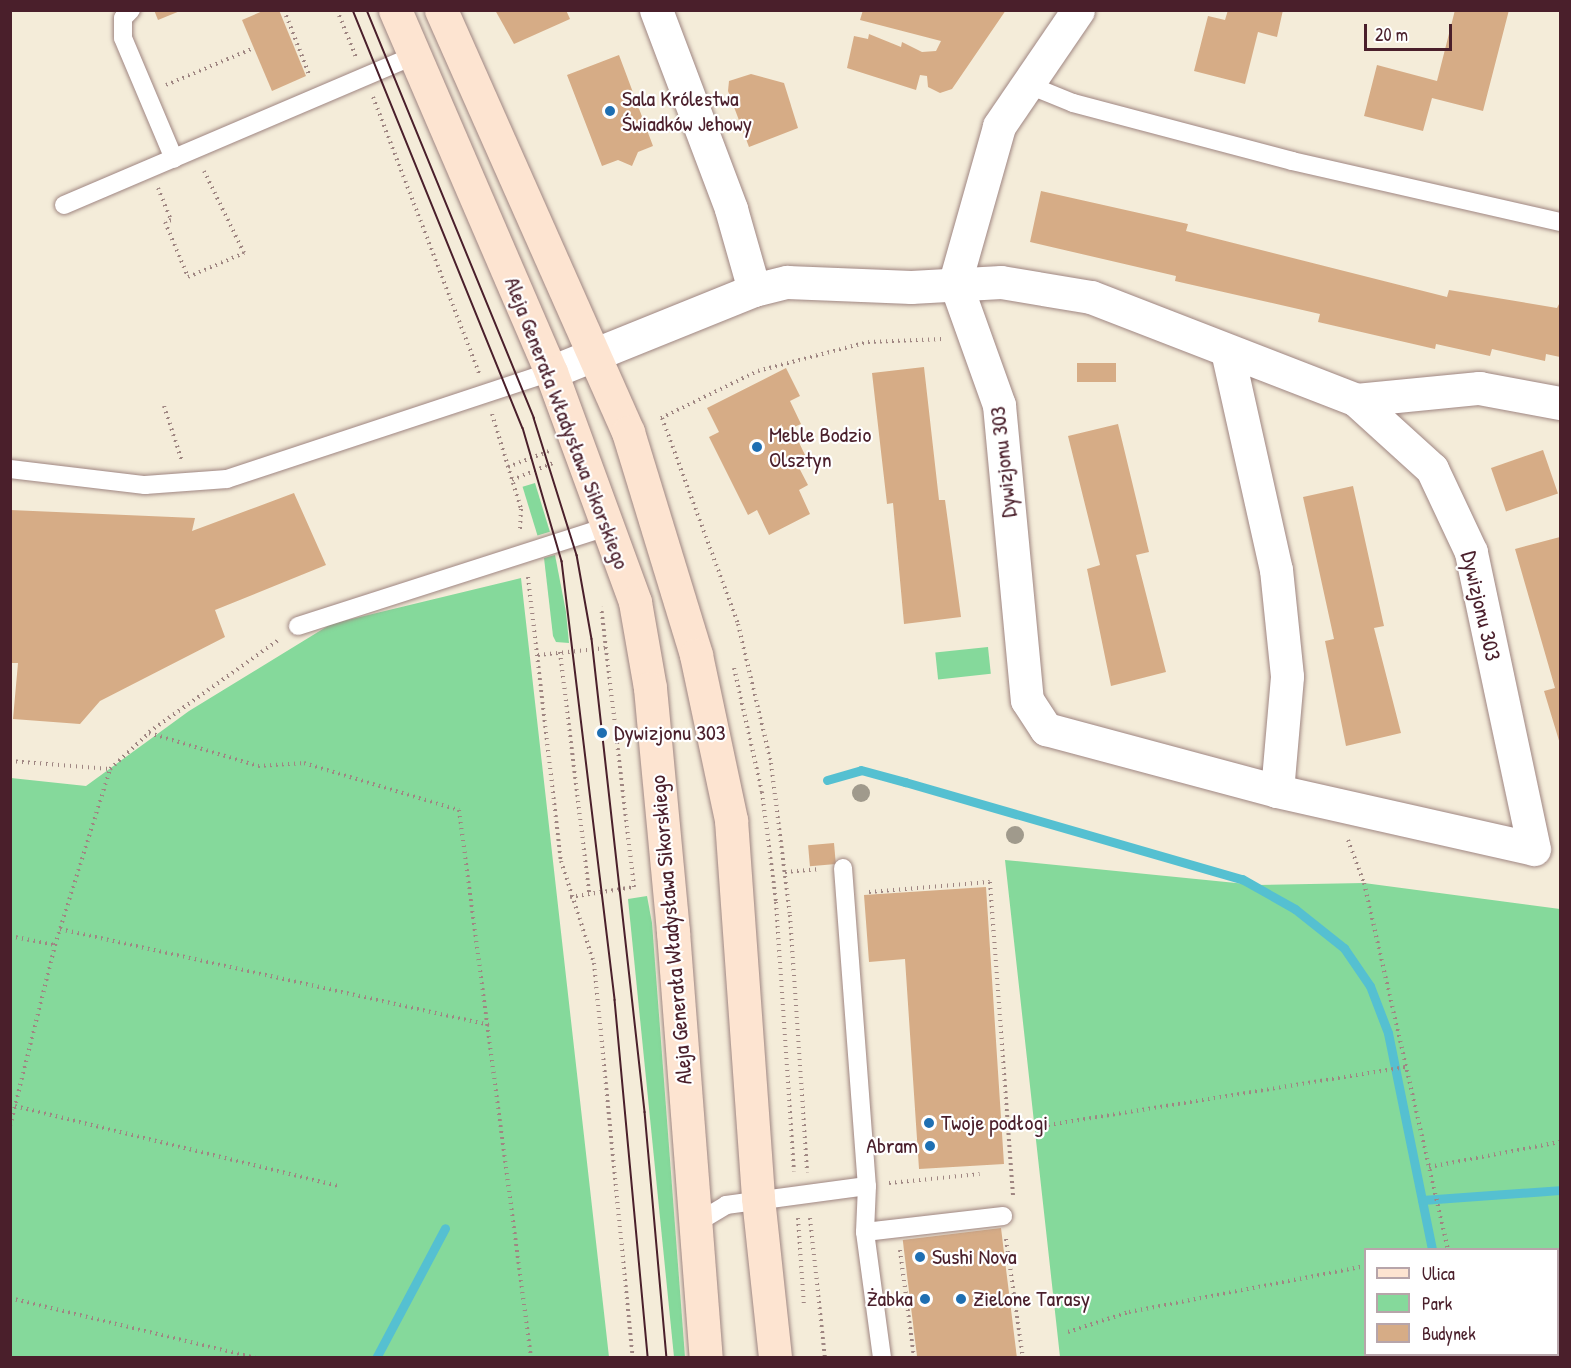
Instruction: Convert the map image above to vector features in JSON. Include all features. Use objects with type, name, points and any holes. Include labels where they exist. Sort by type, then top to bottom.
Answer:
[{"type":"main road","name":"Aleja Generała Władysława Sikorskiego","points":[[394,10],[551,372],[612,525],[635,602],[650,688],[693,1225],[706,1358]]},
{"type":"main road","name":"Aleja Generała Władysława Sikorskiego","points":[[441,10],[598,355],[628,432],[696,655],[731,820],[758,1198],[775,1358]]},
{"type":"street","points":[[656,10],[731,209],[754,290]]},
{"type":"street","points":[[955,282],[984,163],[1024,83],[1077,10]]},
{"type":"street","name":"Dywizjonu 303","points":[[598,355],[754,290],[787,282],[911,287],[955,282],[1001,282],[1091,297],[1356,399],[1432,469],[1471,552],[1547,849],[1277,791],[1047,729],[1027,700],[999,405],[978,339],[955,282]]},
{"type":"street","points":[[1227,350],[1276,570],[1287,676],[1277,791]]},
{"type":"street","points":[[551,372],[598,355]]},
{"type":"street","name":"Dywizjonu 303","points":[[1356,399],[1479,388],[1560,403]]},
{"type":"lane","points":[[131,10],[123,18],[123,38],[174,159]]},
{"type":"lane","points":[[64,205],[413,56]]},
{"type":"lane","points":[[1024,83],[1073,103],[1292,161],[1560,222]]},
{"type":"lane","points":[[10,469],[145,485],[227,479],[551,372]]},
{"type":"lane","points":[[298,626],[612,525]]},
{"type":"lane","points":[[843,868],[867,1186],[865,1232],[882,1358]]},
{"type":"lane","points":[[693,1225],[726,1206],[758,1198],[867,1186]]},
{"type":"lane","points":[[865,1232],[1003,1216]]},
{"type":"path","points":[[284,10],[319,98]]},
{"type":"path","points":[[337,10],[365,77],[486,393],[512,480],[526,552],[570,897],[594,963],[633,1358]]},
{"type":"path","points":[[662,418],[758,371],[868,342],[978,339]]},
{"type":"path","points":[[164,406],[181,451],[184,482]]},
{"type":"path","points":[[508,467],[554,449]]},
{"type":"path","points":[[512,480],[560,460]]},
{"type":"path","points":[[10,1126],[60,929],[110,769],[149,733],[298,626]]},
{"type":"path","points":[[538,655],[607,648],[634,888],[570,897]]},
{"type":"path","points":[[560,652],[589,893]]},
{"type":"path","points":[[149,733],[258,766],[304,763],[459,810],[491,1025],[531,1358]]},
{"type":"path","points":[[10,760],[110,769]]},
{"type":"path","points":[[1334,803],[1364,883],[1448,1248]]},
{"type":"path","points":[[785,872],[810,870]]},
{"type":"path","points":[[846,894],[990,882],[1014,1193],[1003,1216],[1023,1358]]},
{"type":"path","points":[[60,929],[491,1025]]},
{"type":"path","points":[[10,936],[56,945]]},
{"type":"path","points":[[1042,1125],[1406,1067]]},
{"type":"path","points":[[15,1106],[339,1186]]},
{"type":"path","points":[[1429,1167],[1560,1142]]},
{"type":"path","points":[[867,1186],[980,1174]]},
{"type":"path","points":[[897,1228],[914,1358]]},
{"type":"path","points":[[1068,1332],[1129,1312],[1364,1266]]},
{"type":"path","points":[[10,1298],[257,1358]]},
{"type":"green space","points":[[535,483],[550,532],[537,536],[523,487]]},
{"type":"green space","points":[[555,555],[566,612],[569,643],[556,642],[553,636],[544,558]]},
{"type":"green space","points":[[521,578],[609,1357],[11,1358],[11,778],[86,786],[189,711],[331,624]]},
{"type":"green space","points":[[988,647],[991,674],[938,679],[935,653]]},
{"type":"green space","points":[[1005,860],[1256,885],[1364,883],[1560,909],[1560,1357],[1060,1357]]},
{"type":"green space","points":[[647,896],[652,923],[685,1357],[674,1357],[628,899]]},
{"type":"building","points":[[154,10],[180,10],[180,11],[158,20]]},
{"type":"building","points":[[265,10],[279,10],[306,76],[272,91],[242,20]]},
{"type":"building","points":[[495,10],[566,10],[570,19],[514,44]]},
{"type":"building","points":[[863,10],[1006,10],[952,89],[940,93],[928,87],[927,76],[920,75],[916,90],[847,68],[854,36],[868,39],[869,34],[901,47],[902,42],[922,52],[936,51],[941,41],[860,20]]},
{"type":"building","points":[[1228,10],[1283,10],[1277,37],[1258,32],[1245,84],[1194,71],[1208,16],[1225,20]]},
{"type":"building","points":[[1455,10],[1509,10],[1483,111],[1432,98],[1423,131],[1364,116],[1377,65],[1437,81]]},
{"type":"building","name":"Sala Królestwa Świadków Jehowy","points":[[619,55],[653,146],[638,152],[632,166],[618,160],[602,166],[567,75]]},
{"type":"building","points":[[751,74],[784,83],[798,128],[749,147],[728,91],[729,81]]},
{"type":"building","points":[[1041,191],[1188,224],[1186,231],[1447,297],[1449,290],[1557,308],[1560,302],[1560,357],[1546,354],[1545,361],[1492,349],[1490,356],[1436,344],[1435,349],[1318,322],[1320,314],[1175,281],[1176,276],[1030,242]]},
{"type":"building","points":[[1077,363],[1116,363],[1116,382],[1077,382]]},
{"type":"building","points":[[924,367],[939,500],[945,500],[961,617],[904,624],[893,503],[887,504],[872,373]]},
{"type":"building","name":"Meble Bodzio Olsztyn","points":[[786,368],[800,396],[790,401],[801,424],[792,428],[806,457],[796,462],[808,485],[799,490],[810,514],[769,535],[757,510],[748,515],[709,437],[719,432],[707,408]]},
{"type":"building","points":[[1118,424],[1149,552],[1136,555],[1166,672],[1111,686],[1087,569],[1100,565],[1068,436]]},
{"type":"building","points":[[1543,450],[1558,493],[1506,511],[1491,468]]},
{"type":"building","points":[[1353,486],[1384,626],[1374,628],[1401,733],[1346,746],[1325,641],[1334,639],[1303,497]]},
{"type":"building","points":[[294,493],[326,565],[215,610],[225,637],[100,701],[80,724],[13,719],[18,663],[10,663],[10,510],[195,518],[192,531]]},
{"type":"building","points":[[1560,537],[1560,744],[1544,691],[1555,688],[1515,549]]},
{"type":"building","points":[[834,843],[836,864],[810,866],[808,845]]},
{"type":"building","points":[[986,887],[1004,1164],[919,1169],[905,959],[869,962],[864,895]]},
{"type":"building","name":"Zielone Tarasy","points":[[1001,1228],[1017,1358],[917,1358],[903,1240]]},
{"type":"waterway","points":[[827,780],[861,770],[905,782],[1242,879],[1295,909],[1344,948],[1370,986],[1388,1033],[1432,1248]]},
{"type":"waterway","points":[[1422,1200],[1560,1190]]},
{"type":"waterway","points":[[376,1358],[445,1228]]},
{"type":"tram line","points":[[353,10],[523,428],[562,561],[615,1000],[648,1358]]},
{"type":"tram line","points":[[367,10],[534,418],[577,555],[592,639],[645,1112],[667,1358]]},
{"type":"place","name":"Sala Królestwa Świadków Jehowy","points":[[610,111]]},
{"type":"place","name":"Meble Bodzio Olsztyn","points":[[757,447]]},
{"type":"place","name":"Dywizjonu 303","points":[[602,733]]},
{"type":"place","name":"Twoje podłogi","points":[[929,1123]]},
{"type":"place","name":"Abram","points":[[930,1146]]},
{"type":"place","name":"Sushi Nova","points":[[920,1257]]},
{"type":"place","name":"Żabka","points":[[925,1299]]},
{"type":"place","name":"Zielone Tarasy","points":[[961,1299]]}]
